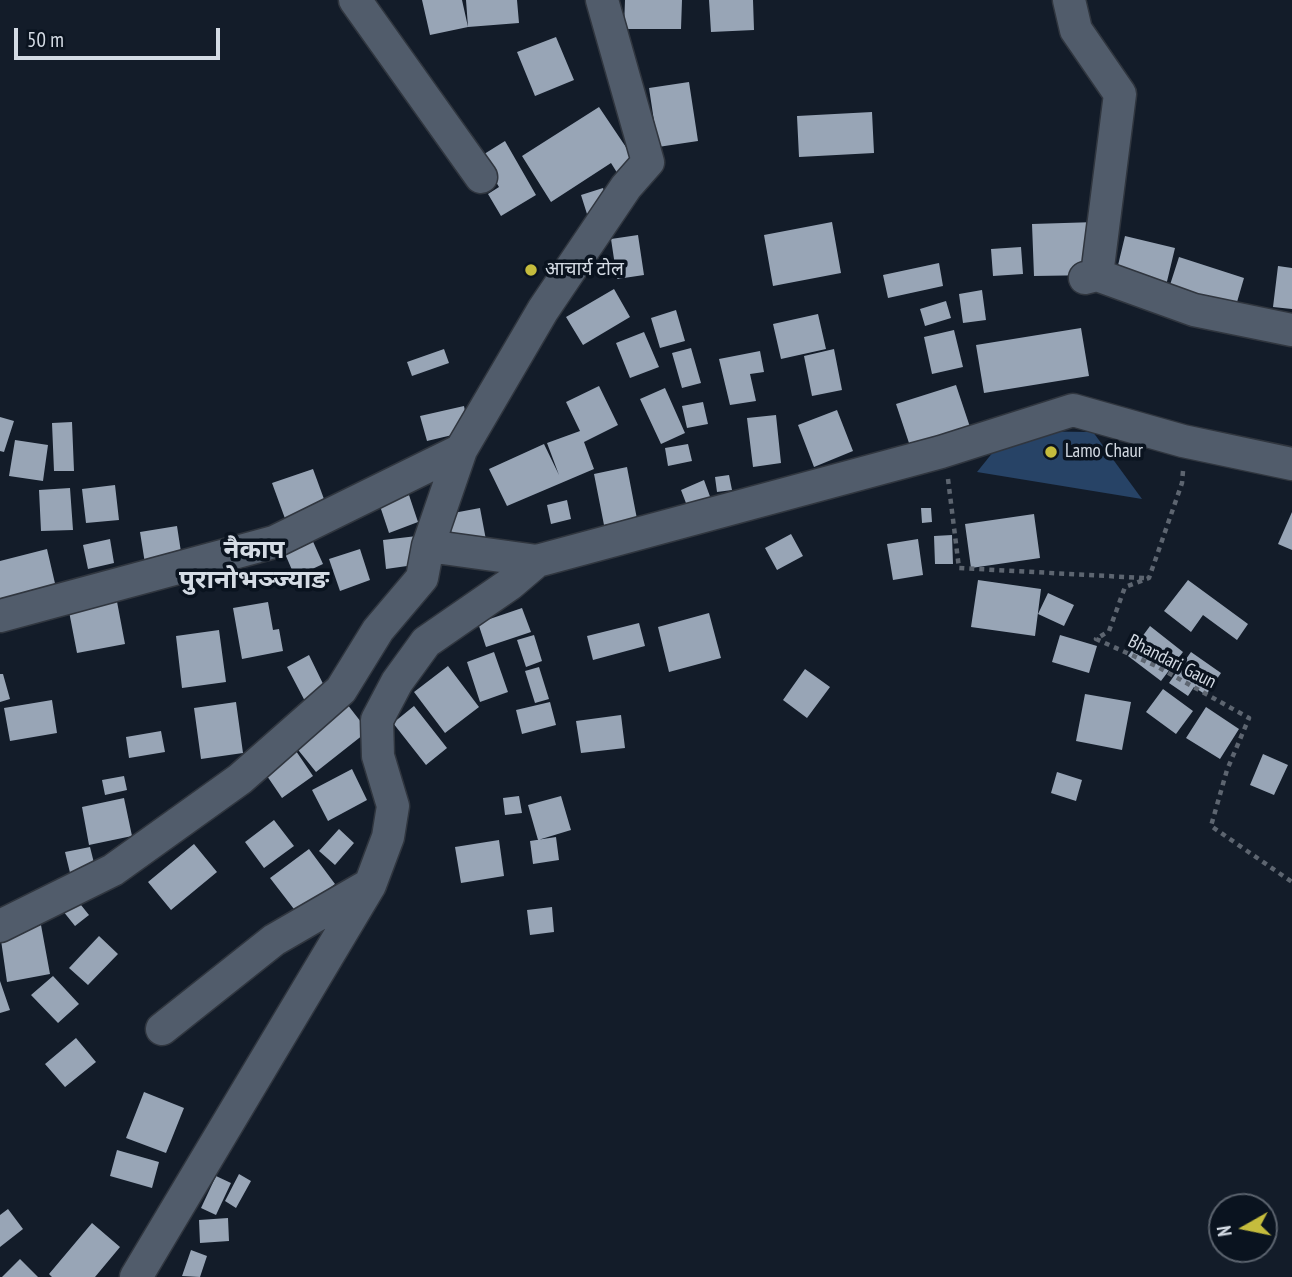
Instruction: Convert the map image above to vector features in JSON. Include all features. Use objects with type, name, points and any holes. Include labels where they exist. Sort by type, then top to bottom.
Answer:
[{"type":"street","points":[[355,0],[481,177]]},
{"type":"street","points":[[0,926],[113,870],[240,779],[341,690],[378,630],[422,578],[428,546],[461,450],[543,310],[626,187],[648,162],[602,0]]},
{"type":"street","points":[[1069,0],[1076,30],[1120,94],[1091,276],[1194,310],[1292,330]]},
{"type":"street","points":[[428,546],[537,561],[941,452],[1073,410],[1184,441],[1292,464]]},
{"type":"street","points":[[0,616],[274,542],[461,450]]},
{"type":"street","points":[[135,1277],[370,884],[388,837],[393,806],[378,756],[377,720],[397,682],[426,642],[510,584],[537,561]]},
{"type":"street","points":[[162,1029],[274,940],[370,884]]},
{"type":"path","points":[[941,452],[946,464],[959,568],[1149,578],[1182,483],[1184,441]]},
{"type":"path","name":"Bhandari Gaun","points":[[1149,578],[1125,587],[1109,631],[1096,639],[1156,666],[1250,718],[1227,770],[1210,826],[1292,882]]},
{"type":"shaded area","name":"Lamo Chaur","points":[[1010,431],[1093,432],[1142,499],[977,472]]},
{"type":"building","points":[[422,0],[462,0],[468,27],[430,35]]},
{"type":"building","points":[[466,0],[517,0],[519,23],[468,27]]},
{"type":"building","points":[[625,0],[682,0],[681,29],[624,29]]},
{"type":"building","points":[[709,0],[753,0],[754,30],[711,32]]},
{"type":"building","points":[[556,37],[574,80],[535,96],[517,52]]},
{"type":"building","points":[[689,82],[698,141],[658,147],[649,88]]},
{"type":"building","points":[[599,107],[640,168],[621,179],[611,163],[551,202],[522,156]]},
{"type":"building","points":[[872,112],[874,153],[799,157],[797,116]]},
{"type":"building","points":[[505,141],[536,195],[501,216],[488,194],[499,187],[481,156]]},
{"type":"building","points":[[603,188],[610,207],[587,214],[581,195]]},
{"type":"building","points":[[832,222],[841,273],[773,286],[764,235]]},
{"type":"building","points":[[1096,222],[1097,275],[1034,276],[1032,224]]},
{"type":"building","points":[[638,235],[644,275],[617,279],[611,239]]},
{"type":"building","points":[[1125,236],[1175,248],[1164,294],[1114,282]]},
{"type":"building","points":[[1021,247],[1023,274],[993,276],[991,249]]},
{"type":"building","points":[[1179,257],[1244,278],[1235,309],[1169,288]]},
{"type":"building","points":[[939,263],[943,286],[888,298],[883,275]]},
{"type":"building","points":[[1278,266],[1292,268],[1292,309],[1273,307]]},
{"type":"building","points":[[614,289],[630,317],[583,345],[566,317]]},
{"type":"building","points":[[982,290],[986,320],[963,323],[959,294]]},
{"type":"building","points":[[946,301],[951,318],[925,326],[920,309]]},
{"type":"building","points":[[676,310],[685,341],[660,348],[651,318]]},
{"type":"building","points":[[818,314],[826,349],[781,359],[773,324]]},
{"type":"building","points":[[1081,328],[1089,376],[984,393],[976,345]]},
{"type":"building","points":[[954,330],[963,367],[932,374],[924,337]]},
{"type":"building","points":[[644,332],[659,367],[630,378],[616,343]]},
{"type":"building","points":[[691,348],[701,383],[682,388],[672,353]]},
{"type":"building","points":[[444,349],[449,363],[412,376],[407,362]]},
{"type":"building","points":[[834,349],[842,390],[812,396],[804,356]]},
{"type":"building","points":[[760,351],[764,372],[750,374],[756,401],[730,405],[719,359]]},
{"type":"building","points":[[956,385],[972,433],[913,455],[896,404]]},
{"type":"building","points":[[599,386],[618,425],[584,442],[594,469],[507,506],[489,469],[544,444],[559,475],[547,443],[580,431],[566,402]]},
{"type":"building","points":[[665,388],[685,433],[661,444],[640,399]]},
{"type":"building","points":[[703,402],[708,424],[687,428],[682,406]]},
{"type":"building","points":[[464,406],[469,431],[427,441],[420,416]]},
{"type":"building","points":[[837,410],[853,451],[814,467],[798,425]]},
{"type":"building","points":[[776,415],[781,463],[753,467],[747,418]]},
{"type":"building","points":[[0,417],[14,421],[4,452],[0,451]]},
{"type":"building","points":[[72,422],[74,471],[54,471],[52,423]]},
{"type":"building","points":[[15,440],[48,445],[43,481],[9,476]]},
{"type":"building","points":[[688,444],[692,461],[668,466],[665,448]]},
{"type":"building","points":[[627,467],[637,519],[604,525],[594,474]]},
{"type":"building","points":[[313,469],[328,510],[287,524],[272,483]]},
{"type":"building","points":[[729,475],[732,490],[717,492],[715,477]]},
{"type":"building","points":[[704,480],[712,502],[689,511],[681,490]]},
{"type":"building","points":[[115,485],[119,520],[86,523],[82,489]]},
{"type":"building","points":[[70,488],[73,530],[41,531],[39,490]]},
{"type":"building","points":[[409,495],[418,522],[389,533],[380,506]]},
{"type":"building","points":[[567,500],[571,519],[551,524],[547,505]]},
{"type":"building","points":[[480,508],[486,540],[454,546],[448,514]]},
{"type":"building","points":[[921,508],[931,508],[932,522],[922,523]]},
{"type":"building","points":[[1292,512],[1292,550],[1278,544]]},
{"type":"building","points":[[1034,514],[1040,558],[971,568],[965,524]]},
{"type":"building","points":[[177,526],[183,565],[146,570],[140,532]]},
{"type":"building","points":[[791,534],[803,556],[777,570],[765,548]]},
{"type":"building","points":[[952,535],[953,564],[935,564],[934,536]]},
{"type":"building","points":[[417,536],[421,564],[386,569],[383,540]]},
{"type":"building","points":[[311,537],[323,564],[295,577],[283,549]]},
{"type":"building","points":[[110,539],[114,563],[88,569],[83,545]]},
{"type":"building","points":[[918,539],[923,575],[893,580],[887,544]]},
{"type":"building","points":[[47,549],[57,592],[0,606],[0,561]]},
{"type":"building","points":[[360,549],[370,580],[340,591],[329,559]]},
{"type":"building","points":[[978,580],[1041,589],[1035,636],[971,627]]},
{"type":"building","points":[[1188,580],[1248,624],[1237,640],[1203,615],[1191,632],[1164,611]]},
{"type":"building","points":[[115,591],[125,644],[77,653],[67,601]]},
{"type":"building","points":[[1048,593],[1074,605],[1064,626],[1038,614]]},
{"type":"building","points":[[268,602],[273,630],[279,629],[283,651],[242,659],[233,608]]},
{"type":"building","points":[[522,608],[531,632],[486,647],[478,623]]},
{"type":"building","points":[[709,613],[721,658],[669,672],[658,627]]},
{"type":"building","points":[[639,623],[645,646],[593,660],[587,636]]},
{"type":"building","points":[[1150,626],[1183,652],[1161,681],[1128,656]]},
{"type":"building","points":[[219,630],[226,682],[182,688],[176,636]]},
{"type":"building","points":[[534,635],[542,661],[526,667],[517,640]]},
{"type":"building","points":[[1060,635],[1097,646],[1089,673],[1052,662]]},
{"type":"building","points":[[494,652],[508,692],[480,702],[467,662]]},
{"type":"building","points":[[1191,652],[1221,673],[1206,695],[1194,687],[1188,696],[1169,683]]},
{"type":"building","points":[[309,655],[328,694],[307,705],[287,667]]},
{"type":"building","points":[[448,666],[479,707],[445,733],[414,692]]},
{"type":"building","points":[[539,667],[549,699],[535,703],[525,671]]},
{"type":"building","points":[[805,669],[830,687],[807,718],[783,700]]},
{"type":"building","points":[[0,674],[3,674],[10,699],[0,702]]},
{"type":"building","points":[[1163,689],[1193,711],[1176,734],[1146,712]]},
{"type":"building","points":[[1085,694],[1131,702],[1122,750],[1076,741]]},
{"type":"building","points":[[52,700],[57,733],[10,741],[4,708]]},
{"type":"building","points":[[236,702],[243,753],[201,759],[194,708]]},
{"type":"building","points":[[550,702],[556,725],[522,734],[516,710]]},
{"type":"building","points":[[347,704],[368,731],[316,772],[295,746]]},
{"type":"building","points":[[414,706],[447,748],[426,765],[393,723]]},
{"type":"building","points":[[1206,707],[1239,729],[1220,759],[1186,738]]},
{"type":"building","points":[[621,715],[625,748],[581,753],[576,721]]},
{"type":"building","points":[[161,731],[165,752],[129,758],[126,737]]},
{"type":"building","points":[[296,751],[313,776],[282,798],[265,773]]},
{"type":"building","points":[[1263,754],[1288,765],[1274,795],[1250,785]]},
{"type":"building","points":[[352,769],[367,800],[328,821],[312,790]]},
{"type":"building","points":[[1057,772],[1082,780],[1076,801],[1051,793]]},
{"type":"building","points":[[124,776],[127,790],[105,795],[102,780]]},
{"type":"building","points":[[519,796],[522,813],[505,815],[503,798]]},
{"type":"building","points":[[561,796],[571,830],[538,840],[528,805]]},
{"type":"building","points":[[124,798],[132,836],[89,845],[82,807]]},
{"type":"building","points":[[274,820],[294,846],[264,868],[245,842]]},
{"type":"building","points":[[339,829],[354,843],[335,865],[319,851]]},
{"type":"building","points":[[556,837],[559,860],[533,864],[530,841]]},
{"type":"building","points":[[499,840],[504,876],[461,883],[455,847]]},
{"type":"building","points":[[194,844],[217,872],[171,910],[148,882]]},
{"type":"building","points":[[90,847],[97,875],[72,881],[65,852]]},
{"type":"building","points":[[309,849],[335,884],[297,913],[270,878]]},
{"type":"building","points":[[77,900],[89,915],[75,926],[63,911]]},
{"type":"building","points":[[552,907],[554,932],[530,935],[527,910]]},
{"type":"building","points":[[41,925],[50,974],[7,982],[0,933]]},
{"type":"building","points":[[99,936],[118,954],[88,985],[69,968]]},
{"type":"building","points":[[53,976],[79,1004],[58,1023],[31,995]]},
{"type":"building","points":[[0,981],[10,1010],[0,1013]]},
{"type":"building","points":[[76,1038],[96,1062],[65,1087],[45,1064]]},
{"type":"building","points":[[144,1092],[184,1108],[166,1153],[126,1138]]},
{"type":"building","points":[[117,1150],[159,1162],[152,1188],[110,1176]]},
{"type":"building","points":[[239,1174],[251,1181],[236,1208],[225,1201]]},
{"type":"building","points":[[216,1176],[231,1183],[216,1215],[201,1208]]},
{"type":"building","points":[[8,1209],[23,1229],[0,1247],[0,1215]]},
{"type":"building","points":[[228,1218],[229,1241],[200,1243],[199,1220]]},
{"type":"building","points":[[92,1223],[120,1247],[95,1277],[52,1277],[49,1274]]},
{"type":"building","points":[[191,1250],[207,1256],[200,1277],[182,1276]]},
{"type":"building","points":[[20,1259],[38,1277],[2,1277]]},
{"type":"place","name":"आचार्य टोल","points":[[531,270]]},
{"type":"place","name":"Lamo Chaur","points":[[1051,452]]},
{"type":"district","name":"नैकाप पुरानोभञ्ज्याङ","points":[[254,566]]}]
